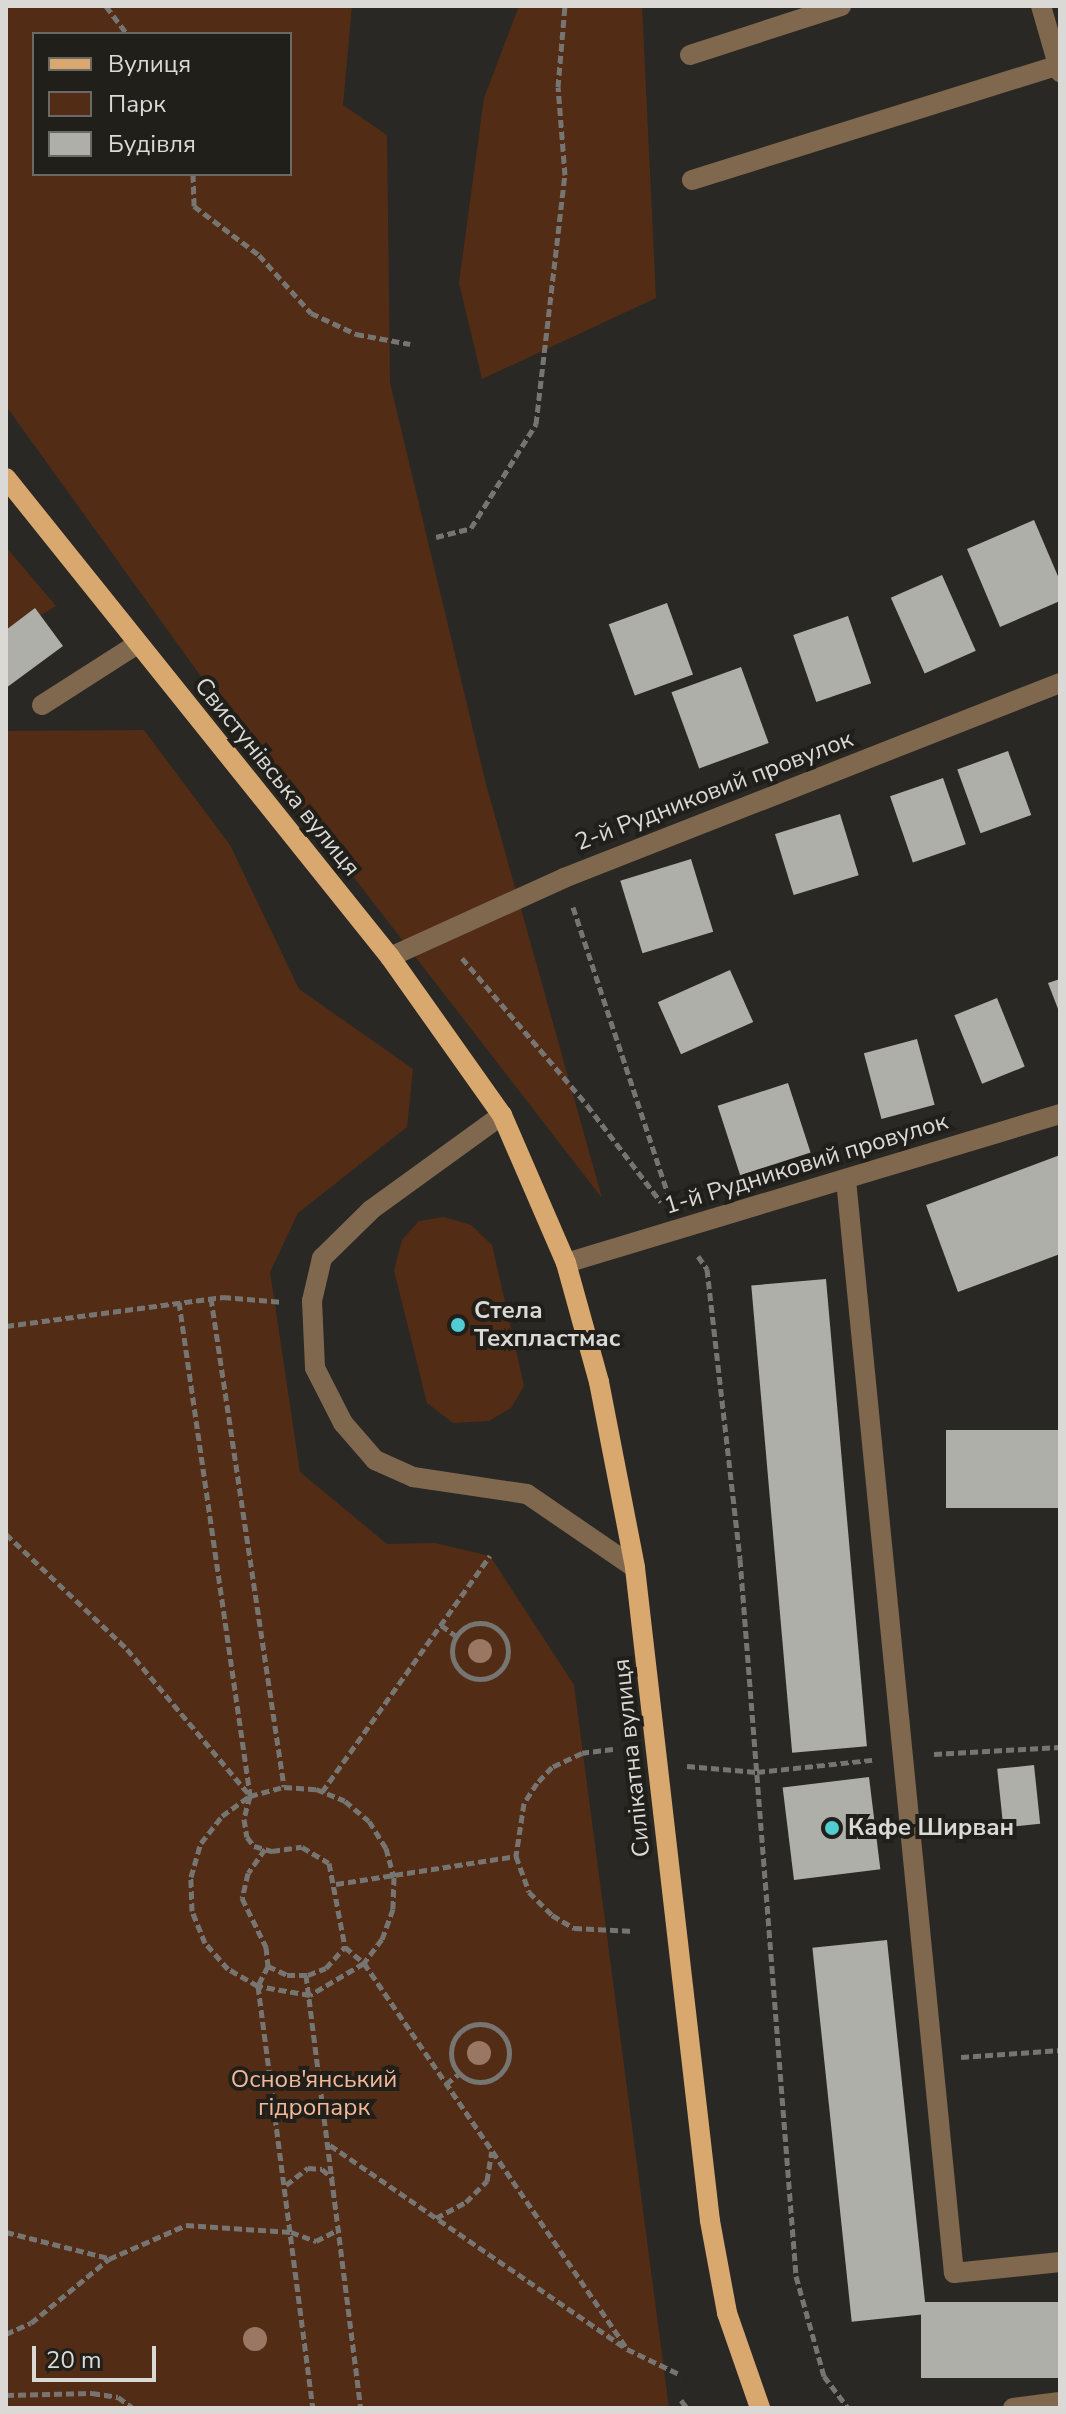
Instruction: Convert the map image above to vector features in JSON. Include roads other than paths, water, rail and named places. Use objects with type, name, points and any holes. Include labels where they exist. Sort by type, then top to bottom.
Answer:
[{"type":"main road","name":"Свистунівська вулиця","points":[[6,478],[136,645],[390,957],[502,1115]]},
{"type":"main road","name":"Силікатна вулиця","points":[[502,1115],[566,1263],[599,1382],[635,1568],[710,2221],[727,2313],[760,2408]]},
{"type":"street","points":[[690,55],[841,6]]},
{"type":"street","points":[[692,180],[1059,69],[1041,6]]},
{"type":"street","points":[[42,705],[136,645]]},
{"type":"street","name":"2-й Рудниковий провулок","points":[[390,957],[564,878],[1060,683]]},
{"type":"street","name":"1-й Рудниковий провулок","points":[[566,1263],[1060,1114]]},
{"type":"street","points":[[502,1115],[362,1219],[322,1258],[312,1301],[315,1368],[343,1423],[375,1460],[413,1477],[527,1494],[635,1568]]},
{"type":"street","points":[[846,1180],[954,2273],[1060,2262]]},
{"type":"street","points":[[1013,2408],[1060,2402]]},
{"type":"place","name":"Стела Техпластмас","points":[[458,1325]]},
{"type":"place","name":"Кафе Ширван","points":[[832,1828]]},
{"type":"park label","name":"Основ'янський гідропарк","points":[[314,2094]]}]
